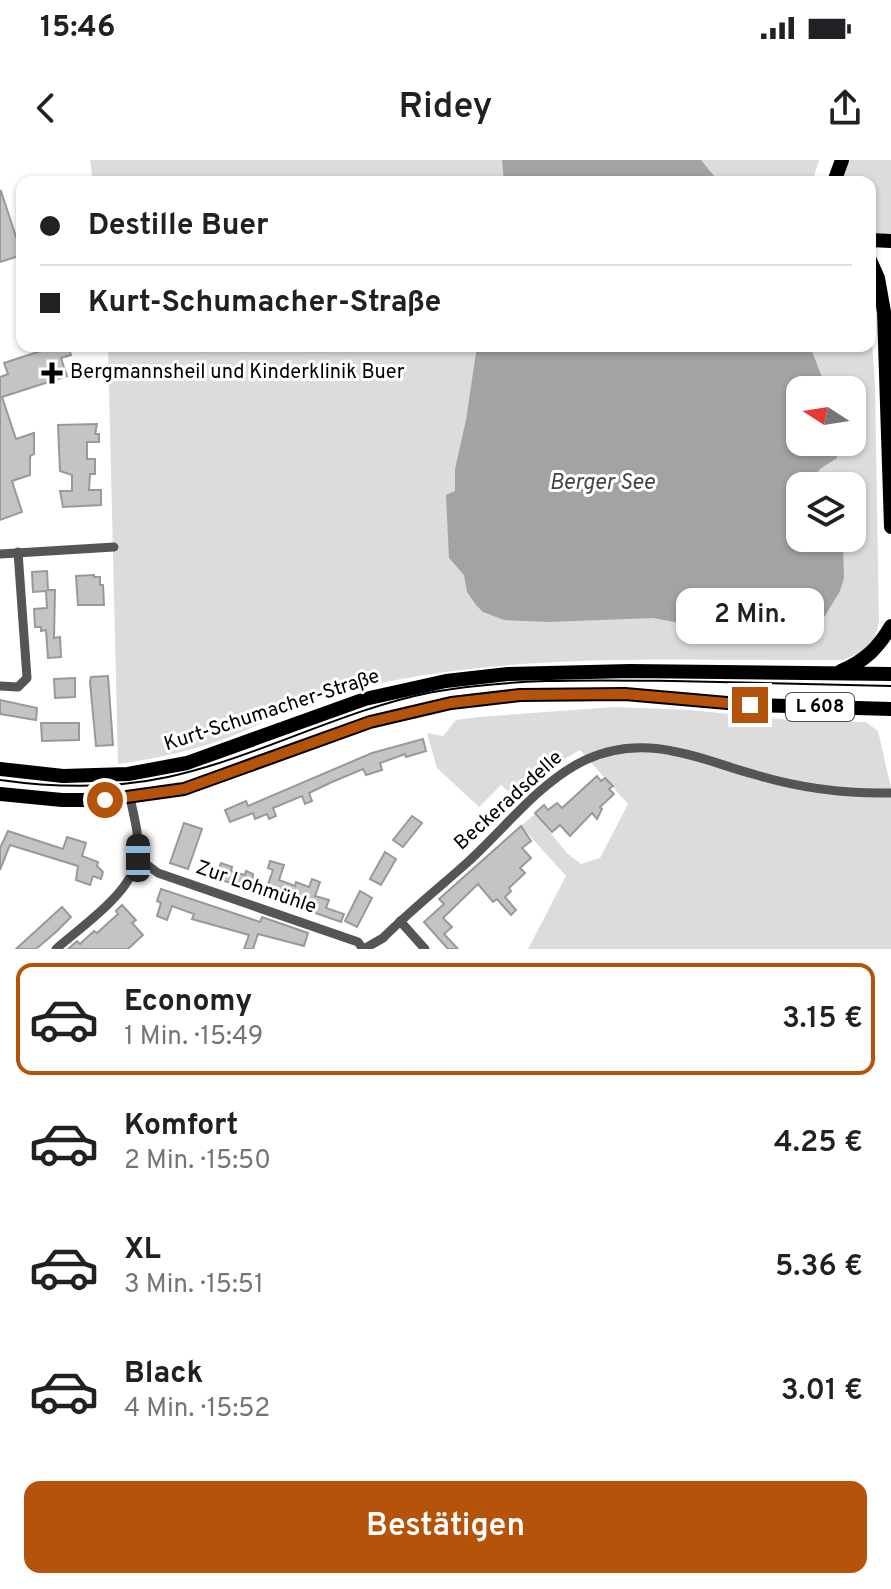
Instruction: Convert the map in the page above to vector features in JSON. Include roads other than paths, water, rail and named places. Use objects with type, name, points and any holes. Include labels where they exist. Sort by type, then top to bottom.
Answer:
[{"type":"main road","points":[[876,274],[884,312],[891,527]]},
{"type":"main road","name":"L 608","points":[[834,674],[870,656],[891,626]]},
{"type":"main road","name":"Kurt-Schumacher-Straße","points":[[0,769],[63,776],[128,774],[187,763],[365,699],[446,681],[508,674],[630,671],[891,674]]},
{"type":"main road","name":"Kurt-Schumacher-Straße","points":[[0,794],[62,800],[130,797],[184,789],[370,722],[451,703],[520,695],[625,694],[750,705],[891,709]]},
{"type":"street","points":[[0,554],[114,547]]},
{"type":"street","points":[[0,686],[18,687],[27,678],[18,552]]},
{"type":"street","name":"Beckeradsdelle","points":[[364,949],[383,938],[566,769],[608,750],[654,747],[792,784],[841,792],[891,793]]},
{"type":"street","points":[[56,949],[118,894],[132,875],[138,858],[138,831],[130,797]]},
{"type":"street","name":"Zur Lohmühle","points":[[138,858],[158,873],[358,942],[364,949]]},
{"type":"street","points":[[400,921],[425,949]]},
{"type":"water","points":[[502,160],[701,160],[714,176],[503,176]]},
{"type":"water","name":"Berger See","points":[[476,352],[812,352],[822,376],[786,376],[786,456],[837,458],[818,472],[786,472],[786,552],[843,552],[844,578],[825,616],[814,624],[786,629],[734,633],[653,618],[549,622],[504,620],[483,612],[476,605],[467,592],[464,575],[449,558],[446,495],[455,491],[455,469]]},
{"type":"tram line","points":[[0,780],[84,786],[126,784],[168,777],[235,758],[366,710],[463,687],[613,680],[891,686]]},
{"type":"place","name":"Bergmannsheil und Kinderklinik Buer","points":[[52,373]]}]
